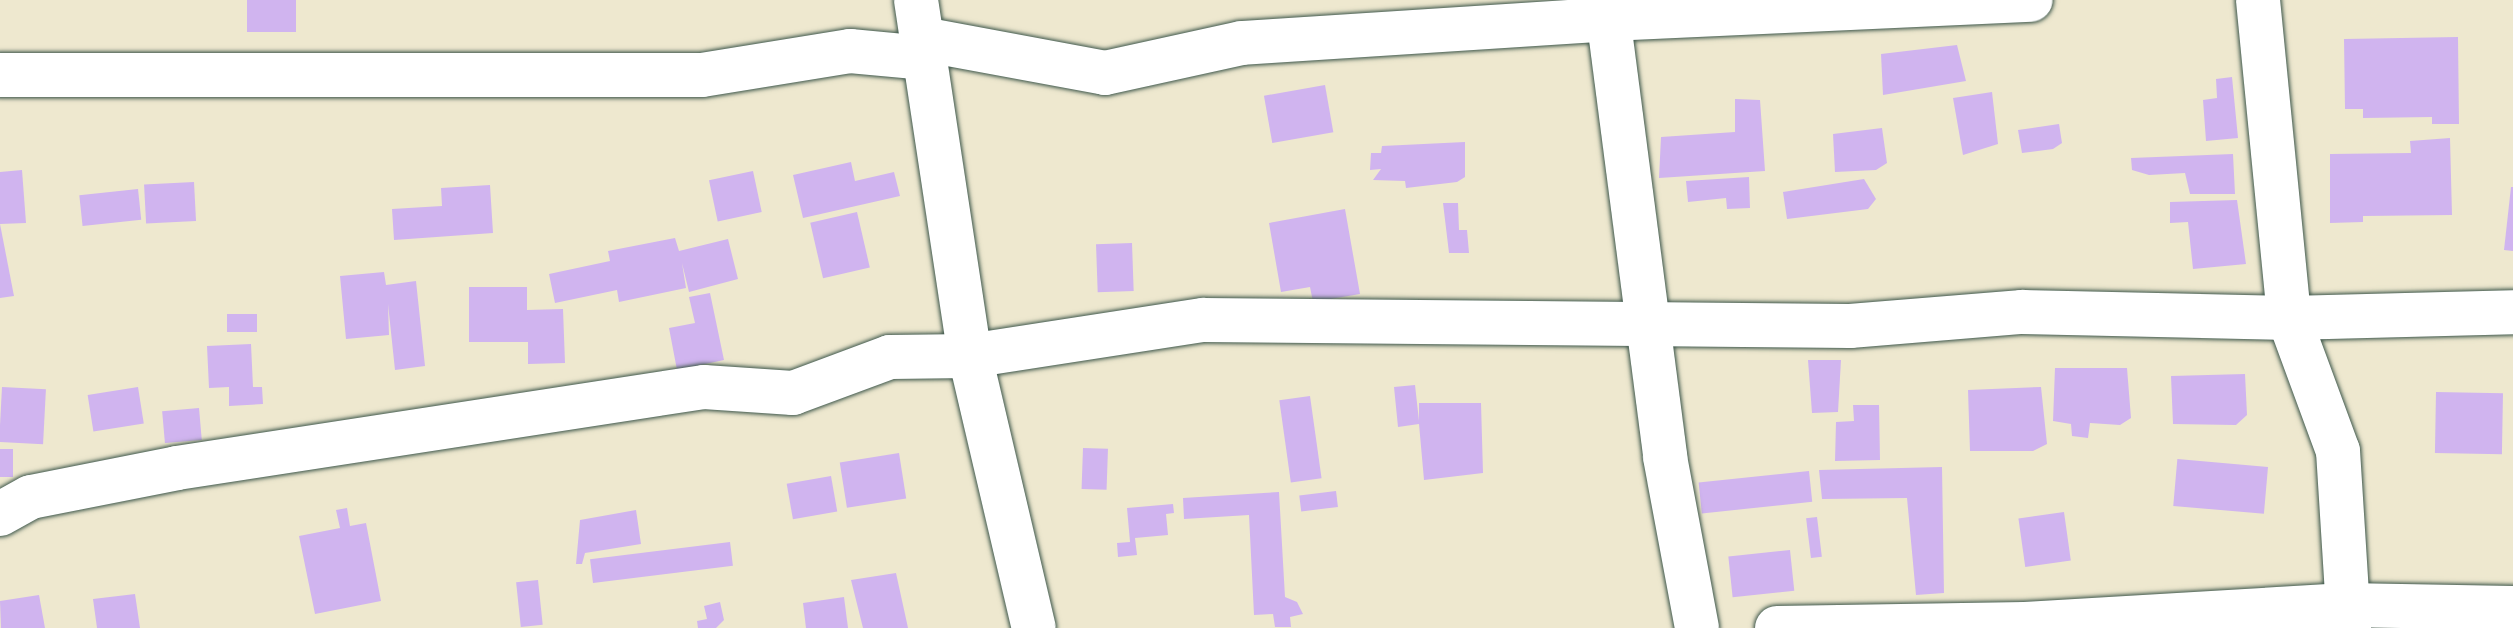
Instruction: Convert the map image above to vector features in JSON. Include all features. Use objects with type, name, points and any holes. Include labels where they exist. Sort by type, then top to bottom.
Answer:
[{"type":"street","points":[[0,75],[702,75],[850,51],[920,32],[1105,73],[1242,43],[1608,10],[2031,0]]},
{"type":"street","points":[[2258,0],[2289,318],[2338,451],[2347,616]]},
{"type":"street","points":[[1608,10],[1647,326],[1697,628]]},
{"type":"street","points":[[920,32],[970,356],[1034,628]]},
{"type":"street","points":[[0,514],[31,497],[177,468],[704,387],[793,393],[890,357],[970,356],[1203,320],[1850,326],[2022,312],[2289,318],[2513,312]]},
{"type":"street","points":[[1777,628],[2347,616],[2513,608]]},
{"type":"building","points":[[247,0],[296,0],[296,32],[247,32]]},
{"type":"building","points":[[2458,37],[2459,124],[2432,124],[2432,117],[2363,118],[2363,109],[2345,109],[2344,39]]},
{"type":"building","points":[[1957,45],[1966,81],[1883,95],[1881,54]]},
{"type":"building","points":[[2232,77],[2238,138],[2206,141],[2203,100],[2217,98],[2216,79]]},
{"type":"building","points":[[1325,85],[1333,132],[1272,143],[1264,96]]},
{"type":"building","points":[[1992,92],[1998,144],[1963,155],[1953,98]]},
{"type":"building","points":[[1735,99],[1760,100],[1765,171],[1659,178],[1661,137],[1735,132]]},
{"type":"building","points":[[2059,124],[2062,143],[2053,149],[2022,153],[2018,130]]},
{"type":"building","points":[[1882,128],[1887,163],[1876,170],[1835,172],[1833,134]]},
{"type":"building","points":[[2450,138],[2452,215],[2363,216],[2363,222],[2330,223],[2330,154],[2411,153],[2410,141]]},
{"type":"building","points":[[1465,142],[1465,177],[1457,182],[1406,188],[1405,181],[1373,180],[1381,169],[1370,170],[1371,153],[1381,153],[1382,146]]},
{"type":"building","points":[[2233,154],[2235,194],[2190,194],[2185,173],[2149,175],[2132,170],[2131,158]]},
{"type":"building","points":[[851,162],[855,181],[894,172],[900,196],[803,218],[793,175]]},
{"type":"building","points":[[22,170],[26,223],[0,224],[0,172]]},
{"type":"building","points":[[753,171],[762,212],[718,221],[709,180]]},
{"type":"building","points":[[1749,177],[1750,208],[1727,209],[1726,198],[1688,202],[1686,181]]},
{"type":"building","points":[[1864,179],[1876,199],[1868,209],[1787,219],[1783,192]]},
{"type":"building","points":[[194,182],[196,221],[146,224],[144,185]]},
{"type":"building","points":[[490,185],[493,233],[394,240],[392,209],[442,206],[441,188]]},
{"type":"building","points":[[2513,187],[2513,251],[2504,250]]},
{"type":"building","points":[[138,189],[141,220],[83,226],[79,195]]},
{"type":"building","points":[[2237,200],[2246,264],[2193,269],[2188,222],[2170,223],[2170,202]]},
{"type":"building","points":[[1443,203],[1458,203],[1459,230],[1467,230],[1469,253],[1449,253]]},
{"type":"building","points":[[1345,209],[1360,294],[1313,302],[1310,287],[1281,292],[1269,223]]},
{"type":"building","points":[[857,212],[870,268],[823,278],[810,223]]},
{"type":"building","points":[[0,224],[14,296],[0,298]]},
{"type":"building","points":[[675,238],[679,251],[728,239],[738,279],[689,292],[682,263],[686,288],[619,302],[617,290],[555,303],[549,274],[610,261],[608,251]]},
{"type":"building","points":[[1132,243],[1134,291],[1098,292],[1096,244]]},
{"type":"building","points":[[384,272],[386,285],[416,281],[425,366],[395,370],[388,304],[389,335],[346,339],[340,276]]},
{"type":"building","points":[[469,287],[527,287],[527,310],[563,309],[565,363],[528,364],[528,342],[469,342]]},
{"type":"building","points":[[710,293],[724,360],[677,370],[669,328],[695,323],[689,297]]},
{"type":"building","points":[[227,314],[257,314],[257,332],[227,332]]},
{"type":"building","points":[[251,344],[253,387],[262,387],[263,404],[229,406],[229,387],[209,388],[207,346]]},
{"type":"building","points":[[1808,360],[1841,360],[1838,412],[1812,413]]},
{"type":"building","points":[[2055,368],[2127,368],[2131,418],[2120,425],[2090,423],[2088,438],[2072,436],[2071,424],[2053,421]]},
{"type":"building","points":[[2245,374],[2247,415],[2236,425],[2173,424],[2171,376]]},
{"type":"building","points":[[1415,385],[1419,421],[1419,403],[1481,403],[1483,473],[1424,480],[1419,424],[1398,427],[1394,387]]},
{"type":"building","points":[[2,387],[46,389],[43,444],[0,442]]},
{"type":"building","points":[[138,387],[144,424],[93,432],[88,395]]},
{"type":"building","points":[[2041,387],[2047,444],[2033,451],[1970,451],[1968,390]]},
{"type":"building","points":[[2436,392],[2503,393],[2502,454],[2435,453]]},
{"type":"building","points":[[1310,396],[1322,478],[1291,483],[1279,400]]},
{"type":"building","points":[[1853,405],[1879,405],[1880,460],[1835,461],[1836,422],[1854,421]]},
{"type":"building","points":[[199,408],[202,440],[165,443],[162,411]]},
{"type":"building","points":[[1083,448],[1108,449],[1107,490],[1082,489]]},
{"type":"building","points":[[0,449],[13,449],[13,477],[0,477]]},
{"type":"building","points":[[899,453],[906,498],[847,508],[840,462]]},
{"type":"building","points":[[2177,459],[2268,467],[2264,514],[2173,506]]},
{"type":"building","points":[[1942,467],[1944,593],[1916,595],[1907,498],[1822,499],[1819,470]]},
{"type":"building","points":[[1809,471],[1812,502],[1702,513],[1699,483]]},
{"type":"building","points":[[831,476],[837,511],[793,519],[787,484]]},
{"type":"building","points":[[1336,491],[1338,507],[1301,511],[1299,496]]},
{"type":"building","points":[[1279,492],[1285,597],[1297,602],[1303,614],[1290,617],[1291,627],[1275,627],[1273,614],[1254,615],[1249,515],[1184,519],[1183,498]]},
{"type":"building","points":[[1173,504],[1174,513],[1166,514],[1168,535],[1135,538],[1137,555],[1118,557],[1117,543],[1130,542],[1127,508]]},
{"type":"building","points":[[347,508],[350,526],[366,523],[381,601],[315,614],[299,536],[340,528],[336,510]]},
{"type":"building","points":[[636,510],[641,544],[585,553],[582,564],[576,564],[580,520]]},
{"type":"building","points":[[2064,512],[2071,561],[2025,567],[2018,518]]},
{"type":"building","points":[[1817,517],[1822,557],[1811,558],[1806,518]]},
{"type":"building","points":[[730,542],[733,566],[593,583],[590,559]]},
{"type":"building","points":[[1790,550],[1794,591],[1733,597],[1728,556]]},
{"type":"building","points":[[896,573],[908,628],[863,628],[851,580]]},
{"type":"building","points":[[538,580],[543,625],[521,627],[516,582]]},
{"type":"building","points":[[135,594],[140,628],[97,628],[93,599]]},
{"type":"building","points":[[39,595],[45,628],[1,628],[0,601]]},
{"type":"building","points":[[844,597],[848,628],[806,628],[803,603]]},
{"type":"building","points":[[720,602],[724,620],[716,628],[698,628],[697,621],[707,619],[704,606]]}]
